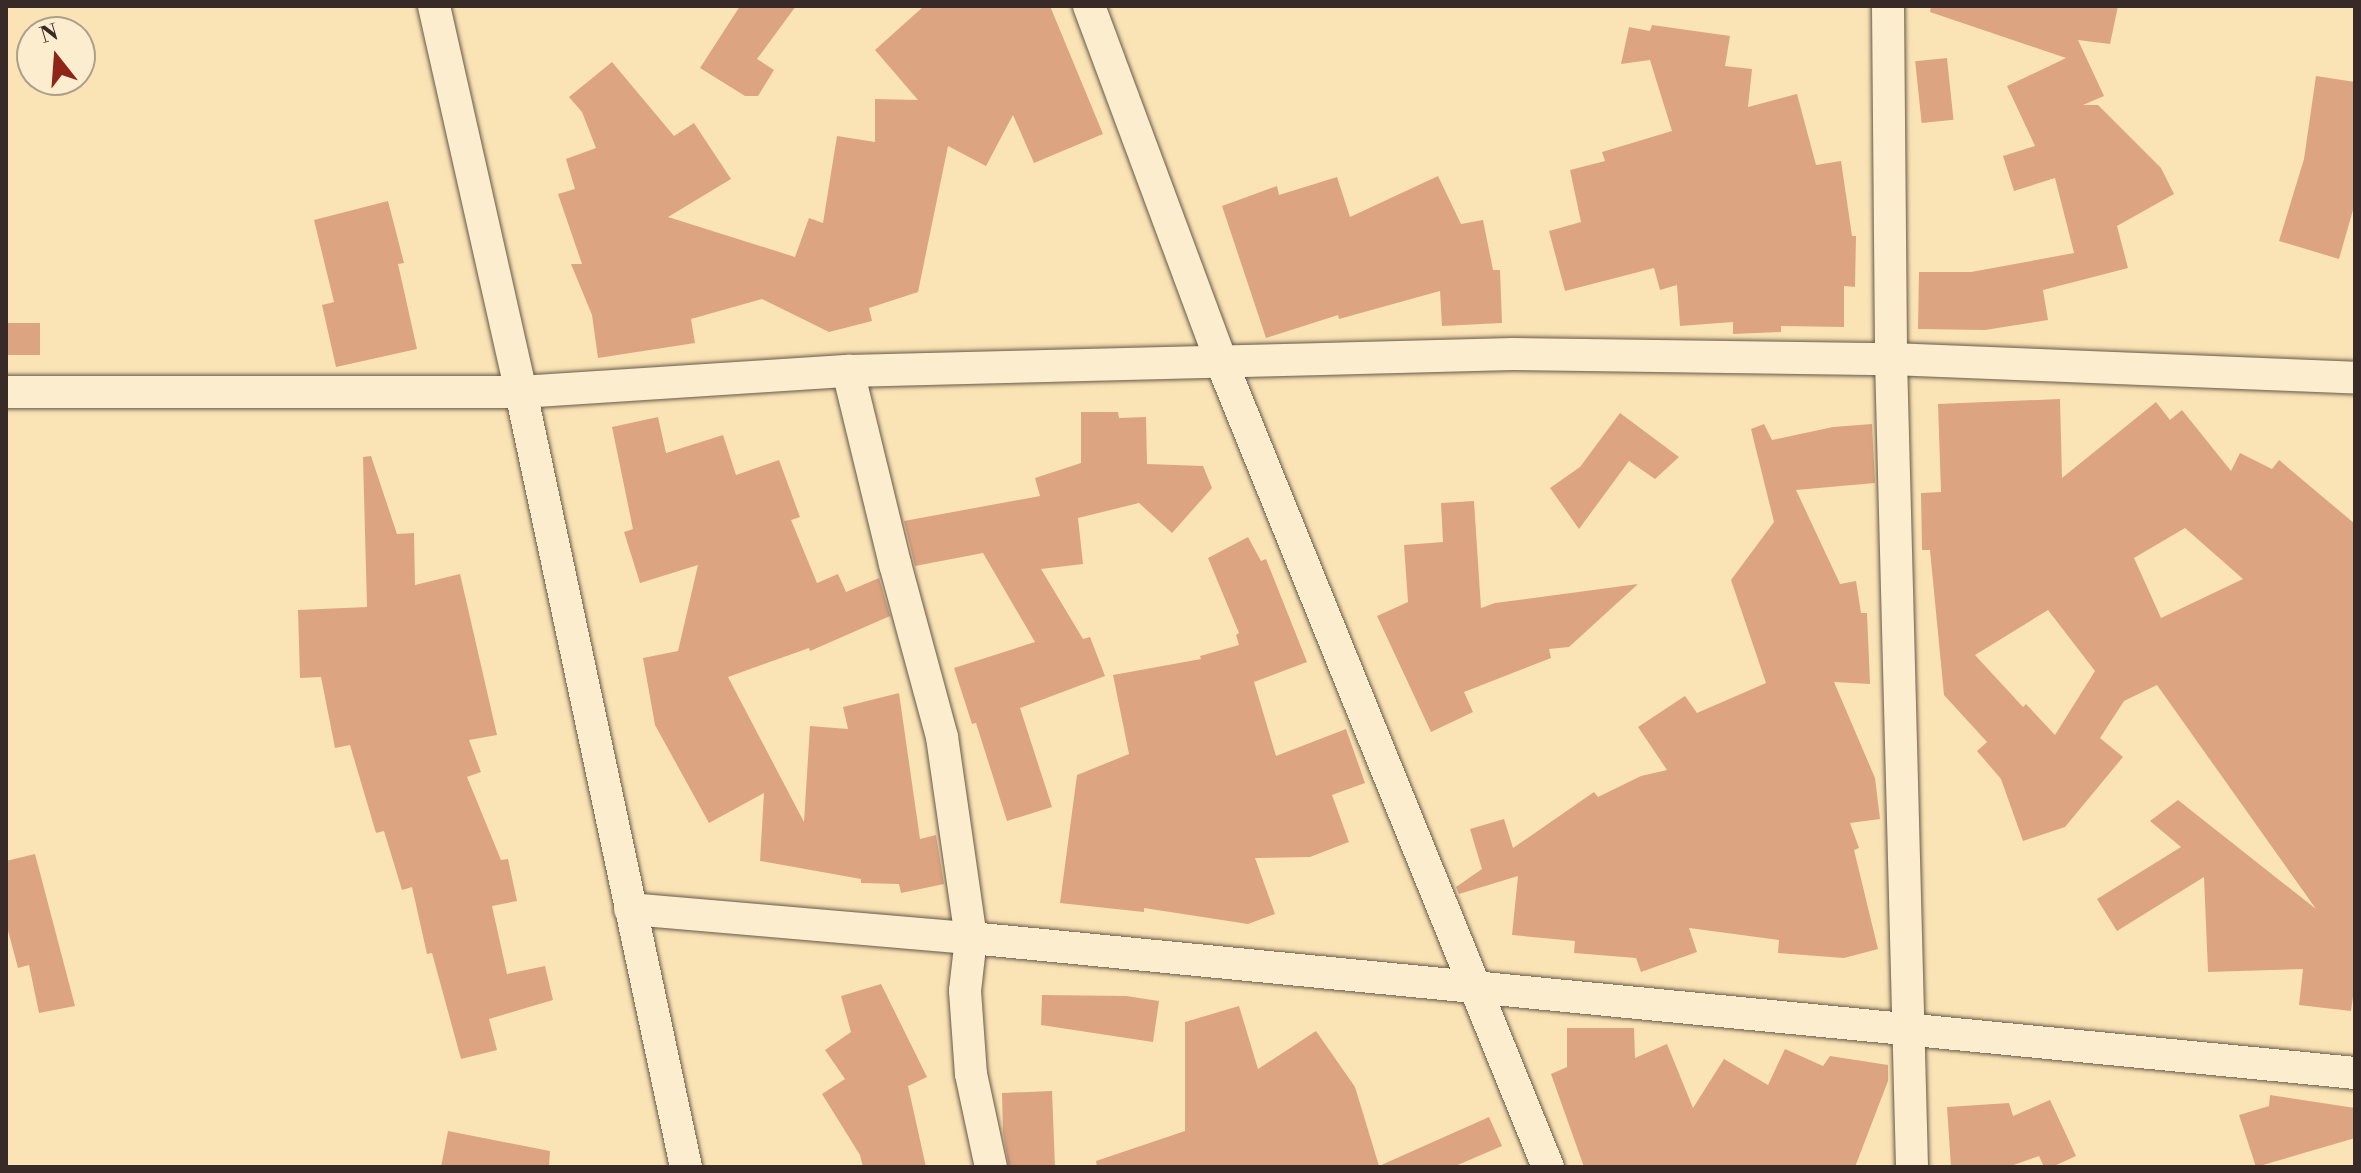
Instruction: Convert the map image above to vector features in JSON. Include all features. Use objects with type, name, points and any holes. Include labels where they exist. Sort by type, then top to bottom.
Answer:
[{"type":"street","points":[[434,6],[521,392],[686,1167]]},
{"type":"street","points":[[1089,6],[1221,361],[1479,990],[1548,1167]]},
{"type":"street","points":[[1888,6],[1891,359],[1912,1167]]},
{"type":"street","points":[[6,392],[521,392],[848,371],[1513,354],[1891,359],[2355,378]]},
{"type":"street","points":[[848,371],[895,564],[942,737],[971,938],[965,991],[971,1074],[991,1167]]},
{"type":"street","points":[[630,909],[971,938],[1479,990],[2355,1073]]},
{"type":"building","points":[[740,6],[796,6],[757,59],[774,70],[758,96],[745,96],[700,68]]},
{"type":"building","points":[[924,6],[1050,6],[1103,134],[1034,163],[1013,115],[986,166],[948,146],[918,292],[869,308],[872,321],[829,332],[762,299],[691,319],[695,343],[598,358],[592,315],[571,264],[582,264],[558,194],[575,189],[566,159],[596,148],[582,112],[569,97],[612,62],[674,136],[694,123],[731,179],[668,217],[795,257],[809,218],[823,223],[837,136],[875,142],[875,99],[918,100],[875,50]]},
{"type":"building","points":[[1931,6],[2118,6],[2110,44],[2078,40],[2104,96],[2083,105],[2098,105],[2161,168],[2174,194],[2117,226],[2128,268],[2043,290],[2048,320],[1985,330],[1918,329],[1919,272],[1971,272],[2074,253],[2055,178],[2014,191],[2003,156],[2035,146],[2007,86],[2066,58],[1930,12]]},
{"type":"building","points":[[1652,25],[1730,36],[1725,66],[1752,69],[1748,107],[1797,94],[1816,165],[1841,161],[1852,236],[1856,236],[1855,287],[1844,286],[1844,327],[1781,326],[1781,332],[1733,334],[1733,322],[1680,326],[1677,285],[1660,290],[1654,268],[1565,291],[1549,231],[1581,222],[1570,170],[1605,161],[1602,152],[1672,131],[1650,60],[1621,64],[1629,27],[1650,31]]},
{"type":"building","points":[[1947,58],[1953,120],[1922,123],[1915,61]]},
{"type":"building","points":[[2316,76],[2355,82],[2355,203],[2339,259],[2279,241],[2304,159]]},
{"type":"building","points":[[1438,176],[1461,224],[1483,220],[1493,270],[1500,270],[1502,323],[1442,326],[1440,291],[1339,319],[1338,315],[1266,338],[1222,206],[1277,186],[1279,195],[1337,177],[1350,217]]},
{"type":"building","points":[[388,201],[404,263],[398,264],[417,349],[336,367],[322,305],[334,302],[314,220]]},
{"type":"building","points":[[6,323],[40,323],[40,355],[6,355]]},
{"type":"building","points":[[2060,399],[2062,478],[2156,402],[2170,420],[2182,410],[2231,471],[2240,453],[2272,469],[2279,460],[2355,524],[2355,982],[2351,1011],[2299,1005],[2303,969],[2208,972],[2204,877],[2117,931],[2097,899],[2181,847],[2150,821],[2178,800],[2316,909],[2157,685],[2124,701],[2100,738],[2123,757],[2065,827],[2023,841],[2001,779],[1977,751],[1987,742],[1944,695],[1930,550],[1922,550],[1921,493],[1941,492],[1938,404]],"holes":[[[2185,528],[2243,579],[2161,618],[2134,558]],[[2048,610],[2095,671],[2055,735],[2026,704],[2023,707],[1975,655]]]},
{"type":"building","points":[[1081,412],[1118,412],[1119,418],[1146,417],[1147,464],[1203,466],[1212,488],[1172,533],[1139,503],[1078,518],[1083,564],[1041,569],[1083,639],[1090,637],[1105,676],[1020,708],[1052,807],[1007,821],[976,723],[972,724],[954,668],[1035,642],[983,553],[915,566],[904,521],[1040,496],[1035,478],[1081,463]]},
{"type":"building","points":[[1620,413],[1679,457],[1655,479],[1629,461],[1579,529],[1550,488],[1580,467]]},
{"type":"building","points":[[658,417],[666,453],[723,435],[736,475],[779,460],[800,517],[791,520],[817,583],[838,574],[846,592],[879,578],[890,616],[810,651],[809,648],[728,677],[804,822],[810,726],[848,729],[843,707],[899,693],[920,839],[936,835],[944,884],[901,893],[899,884],[861,883],[861,879],[760,861],[764,793],[709,823],[655,725],[643,658],[678,651],[698,565],[640,583],[624,532],[633,529],[612,427]]},
{"type":"building","points":[[1764,424],[1772,440],[1833,427],[1872,424],[1875,483],[1796,490],[1840,584],[1856,581],[1861,613],[1867,613],[1870,684],[1834,682],[1875,778],[1880,819],[1850,823],[1859,848],[1854,850],[1878,949],[1844,958],[1778,953],[1779,940],[1689,928],[1697,952],[1641,972],[1636,958],[1574,953],[1575,941],[1512,935],[1518,876],[1459,894],[1456,887],[1482,869],[1470,829],[1504,819],[1513,848],[1594,792],[1598,797],[1641,776],[1667,770],[1638,727],[1685,696],[1697,713],[1766,683],[1731,580],[1774,522],[1751,429]]},
{"type":"building","points":[[371,456],[397,534],[414,533],[415,585],[460,574],[497,735],[469,740],[481,772],[467,777],[501,860],[508,859],[517,901],[492,906],[507,974],[545,966],[553,1000],[489,1019],[497,1050],[461,1059],[432,953],[427,954],[412,887],[402,890],[384,831],[376,833],[350,745],[335,748],[321,677],[300,678],[298,610],[367,607],[363,457]]},
{"type":"building","points":[[1474,501],[1481,608],[1495,603],[1638,584],[1569,647],[1549,649],[1551,658],[1464,692],[1473,712],[1431,732],[1377,616],[1408,602],[1404,545],[1443,542],[1441,503]]},
{"type":"building","points":[[1248,537],[1261,561],[1266,559],[1307,662],[1254,682],[1276,756],[1346,729],[1365,783],[1332,795],[1349,842],[1310,857],[1255,858],[1275,914],[1248,924],[1144,908],[1144,912],[1060,903],[1077,775],[1129,754],[1113,675],[1201,659],[1200,656],[1239,645],[1236,635],[1239,633],[1208,558]]},
{"type":"building","points":[[35,854],[75,1006],[39,1013],[29,965],[18,968],[6,923],[6,861]]},
{"type":"building","points":[[881,984],[927,1077],[908,1086],[926,1167],[863,1167],[860,1155],[822,1094],[845,1079],[825,1050],[851,1032],[841,996]]},
{"type":"building","points":[[1042,995],[1126,996],[1159,1001],[1153,1042],[1041,1025]]},
{"type":"building","points":[[1239,1006],[1258,1069],[1316,1031],[1355,1087],[1379,1166],[1489,1117],[1502,1146],[1453,1167],[1097,1167],[1096,1161],[1185,1131],[1185,1022]]},
{"type":"building","points":[[1567,1028],[1634,1028],[1635,1058],[1667,1044],[1693,1108],[1724,1059],[1768,1085],[1785,1049],[1823,1066],[1830,1056],[1888,1065],[1888,1081],[1855,1167],[1584,1167],[1551,1074],[1567,1067]]},
{"type":"building","points":[[1052,1091],[1055,1167],[1009,1167],[1003,1132],[1002,1093]]},
{"type":"building","points":[[2270,1095],[2355,1108],[2355,1138],[2256,1167],[2239,1115],[2269,1106]]},
{"type":"building","points":[[2050,1100],[2076,1156],[2052,1167],[2044,1167],[2039,1156],[2008,1167],[1951,1167],[1947,1107],[2009,1103],[2013,1116]]},
{"type":"building","points":[[448,1131],[550,1151],[549,1167],[441,1167]]}]
